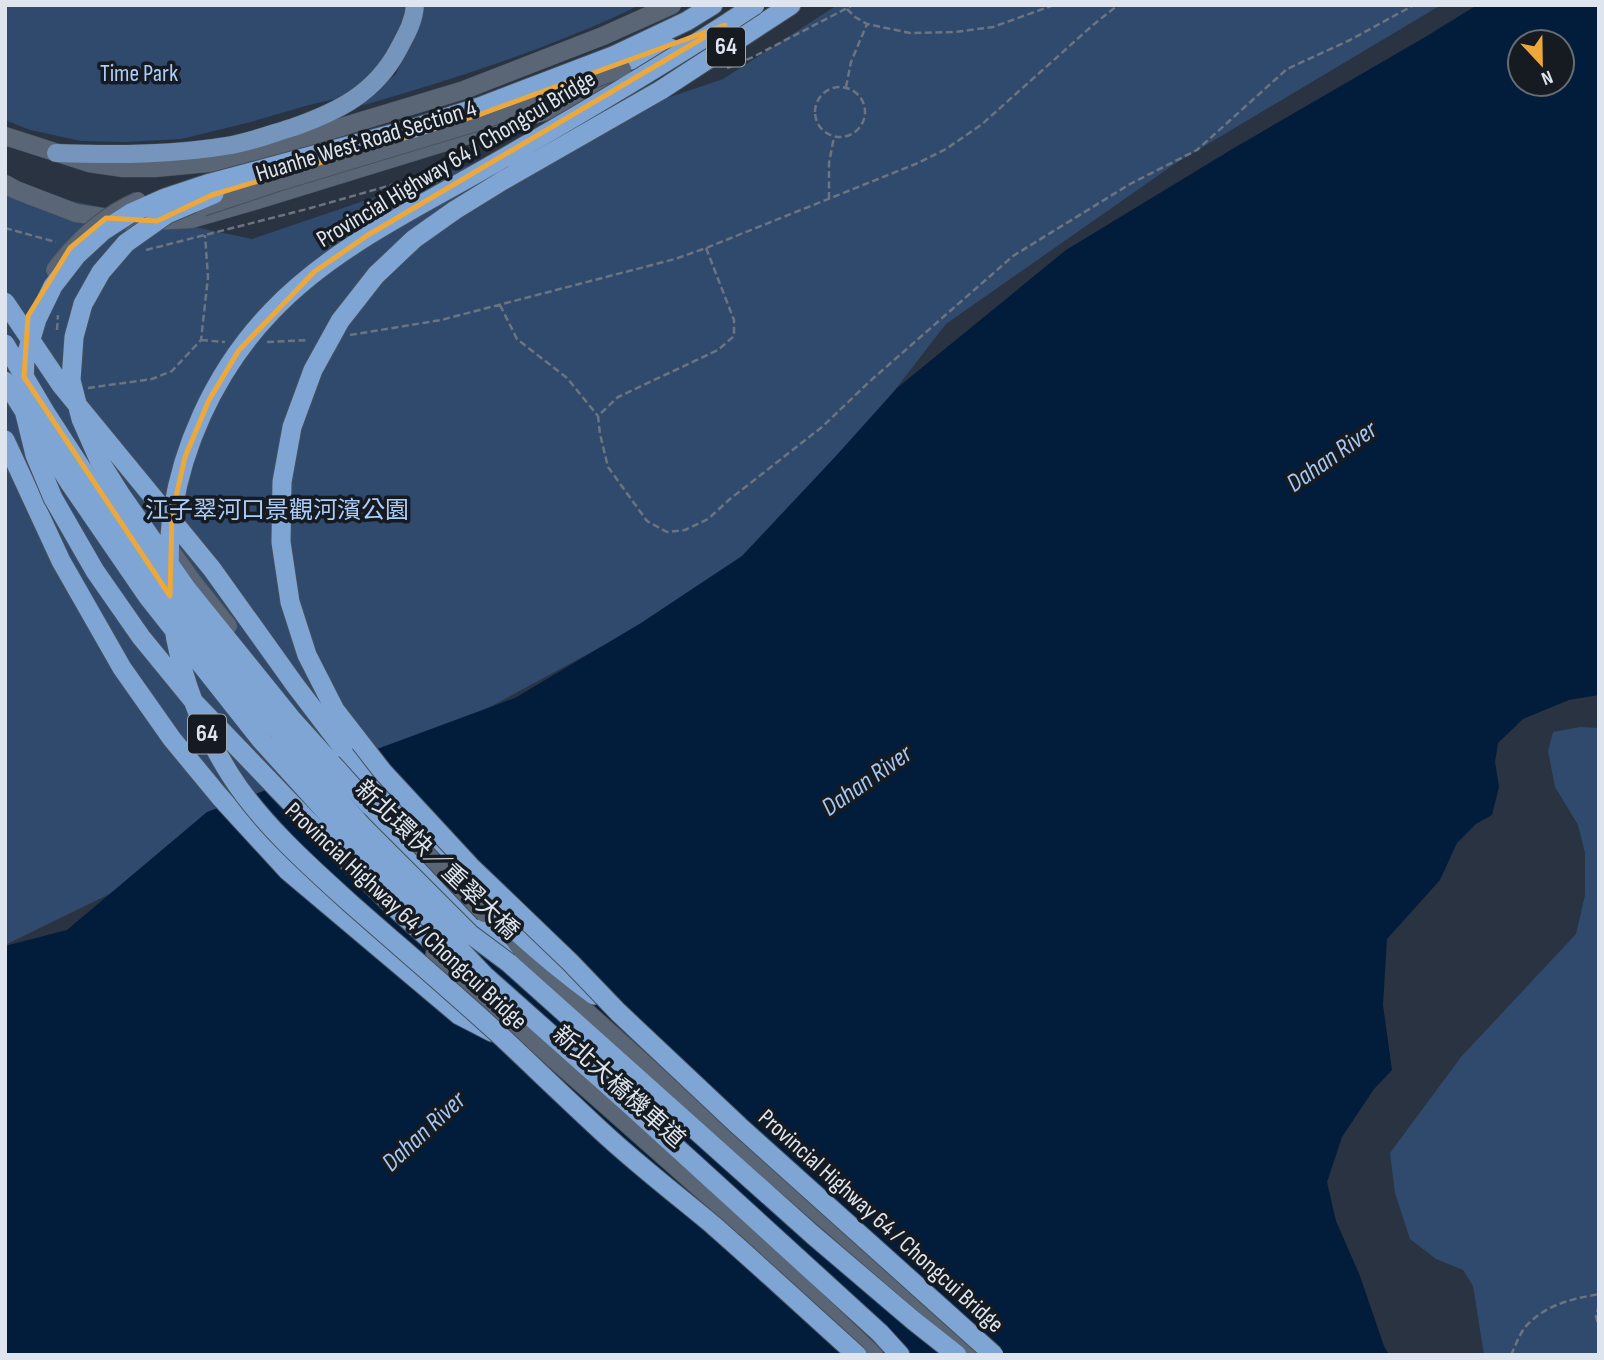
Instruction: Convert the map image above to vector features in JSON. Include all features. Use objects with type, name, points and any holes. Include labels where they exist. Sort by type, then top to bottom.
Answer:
[{"type":"highway","points":[[642,59],[687,21],[713,5]]},
{"type":"highway","name":"64","points":[[642,59],[755,5]]},
{"type":"highway","name":"Provincial Highway 64 / Chongcui Bridge","points":[[791,5],[661,90],[455,210],[414,239],[376,275],[340,321],[313,370],[292,427],[282,482],[281,542],[290,602],[307,654],[335,710],[383,772],[470,866],[570,961],[618,1012],[739,1126],[994,1355]]},
{"type":"highway","points":[[484,975],[447,955],[386,899],[195,703],[141,637],[95,571],[53,498],[35,455],[23,406],[25,359],[37,319],[53,286],[77,255],[103,231],[131,213],[207,184],[414,128],[617,58],[642,59],[670,48]]},
{"type":"highway","points":[[509,964],[477,922],[291,718],[186,588],[121,495],[99,460],[81,419],[72,380],[74,337],[83,304],[101,272],[126,243],[167,214],[212,195],[481,114],[617,58]]},
{"type":"highway","name":"Provincial Highway 64 / Chongcui Bridge","points":[[642,59],[314,272],[271,311],[239,350],[209,400],[185,457],[172,514],[168,572],[174,635],[186,682],[204,728],[233,780],[269,825],[326,881],[501,1037],[611,1140],[714,1226],[857,1355]]},
{"type":"highway","points":[[5,302],[61,385],[212,569],[295,685],[398,812],[491,907],[562,971],[618,1012]]},
{"type":"highway","name":"新北環快／重翠大橋","points":[[5,344],[104,503],[187,620],[267,718],[362,826],[470,933],[509,964],[813,1235],[957,1355]]},
{"type":"highway","name":"新北環快／重翠大橋","points":[[5,381],[69,482],[148,597],[261,740],[363,853],[484,975],[880,1332],[901,1355]]},
{"type":"highway","points":[[5,440],[61,561],[122,667],[172,739],[219,797],[288,871],[405,971],[459,1015],[501,1037]]},
{"type":"highway","points":[[914,1321],[947,1355]]},
{"type":"highway","points":[[880,1332],[907,1355]]},
{"type":"main road","points":[[56,153],[155,153],[204,149],[265,136],[324,117],[380,78],[410,27],[415,5]]},
{"type":"main road","name":"Huanhe West Road Section 4","points":[[5,136],[89,163],[123,168],[155,168],[229,161],[464,90],[603,36],[672,5]]},
{"type":"main road","name":"Huanhe West Road Section 4","points":[[5,184],[76,213],[135,222],[191,219],[582,100],[647,71],[670,48],[723,26],[762,5]]},
{"type":"street","name":"新北大橋機車道","points":[[617,58],[333,143],[161,189],[125,205],[97,223],[70,248],[46,281],[28,316],[16,356],[15,406],[27,457],[46,503],[87,576],[134,642],[189,709],[390,914],[721,1208],[875,1355]]},
{"type":"street","name":"新北大橋機車道","points":[[617,58],[483,121],[216,202],[171,221],[131,250],[108,276],[92,307],[83,337],[80,378],[87,411],[104,450],[129,490],[194,582],[298,713],[376,801],[520,951],[687,1101],[980,1355]]},
{"type":"path","points":[[848,9],[855,18],[867,24],[910,33],[956,32],[993,27],[1054,5]]},
{"type":"path","points":[[342,336],[441,320],[675,260],[918,163],[946,149],[981,125],[1118,5]]},
{"type":"path","points":[[500,305],[517,339],[567,378],[598,416],[608,467],[647,521],[667,532],[685,530],[708,519],[822,427],[869,382],[1013,257],[1129,184],[1197,150],[1287,69],[1350,40],[1414,5]]},
{"type":"path","points":[[846,87],[851,62],[867,24]]},
{"type":"path","points":[[846,87],[862,100],[865,114],[855,132],[835,137],[822,130],[815,117],[815,110],[825,92],[846,87]]},
{"type":"path","points":[[829,199],[829,163],[835,137]]},
{"type":"path","points":[[5,228],[59,243]]},
{"type":"path","points":[[87,388],[152,379],[172,371],[201,340],[208,276],[205,236]]},
{"type":"path","points":[[598,416],[618,397],[718,350],[734,336],[734,320],[706,248]]},
{"type":"path","points":[[57,338],[58,311]]},
{"type":"path","points":[[263,342],[314,339]]},
{"type":"path","points":[[201,340],[226,342]]},
{"type":"path","points":[[1511,1355],[1525,1326],[1551,1306],[1599,1294]]},
{"type":"path","points":[[1599,1305],[1595,1316],[1599,1329]]},
{"type":"highlighted area","points":[[725,25],[368,235],[314,272],[239,350],[209,400],[185,457],[172,514],[170,596],[24,377],[28,316],[70,248],[106,218],[157,221],[212,195],[481,114]]},
{"type":"green space","name":"Time Park","points":[[5,5],[409,5],[406,24],[381,71],[342,100],[309,105],[181,139],[125,142],[81,141],[30,130],[5,120]]},
{"type":"green space","points":[[421,5],[640,5],[551,44],[498,63],[445,81],[360,104],[396,74],[413,36]]},
{"type":"green space","name":"江子翠河口景觀河濱公園","points":[[837,5],[1441,5],[1176,163],[946,324],[765,558],[466,720],[5,945],[5,187],[252,239],[723,79]]},
{"type":"green space","points":[[1580,727],[1599,728],[1599,1355],[1484,1355],[1473,1286],[1463,1270],[1436,1259],[1410,1239],[1395,1193],[1390,1153],[1461,1057],[1576,934],[1585,895],[1585,853],[1578,825],[1555,787],[1548,751],[1553,732]]},
{"type":"water","name":"Dahan River","points":[[1477,5],[1599,5],[1599,695],[1569,700],[1523,719],[1498,743],[1495,762],[1499,787],[1492,815],[1476,824],[1457,843],[1440,880],[1387,939],[1383,1005],[1392,1070],[1374,1089],[1342,1137],[1327,1182],[1336,1221],[1389,1355],[5,1355],[5,946],[67,930],[207,812],[515,698],[641,623],[742,556],[897,388],[1066,250]]}]
